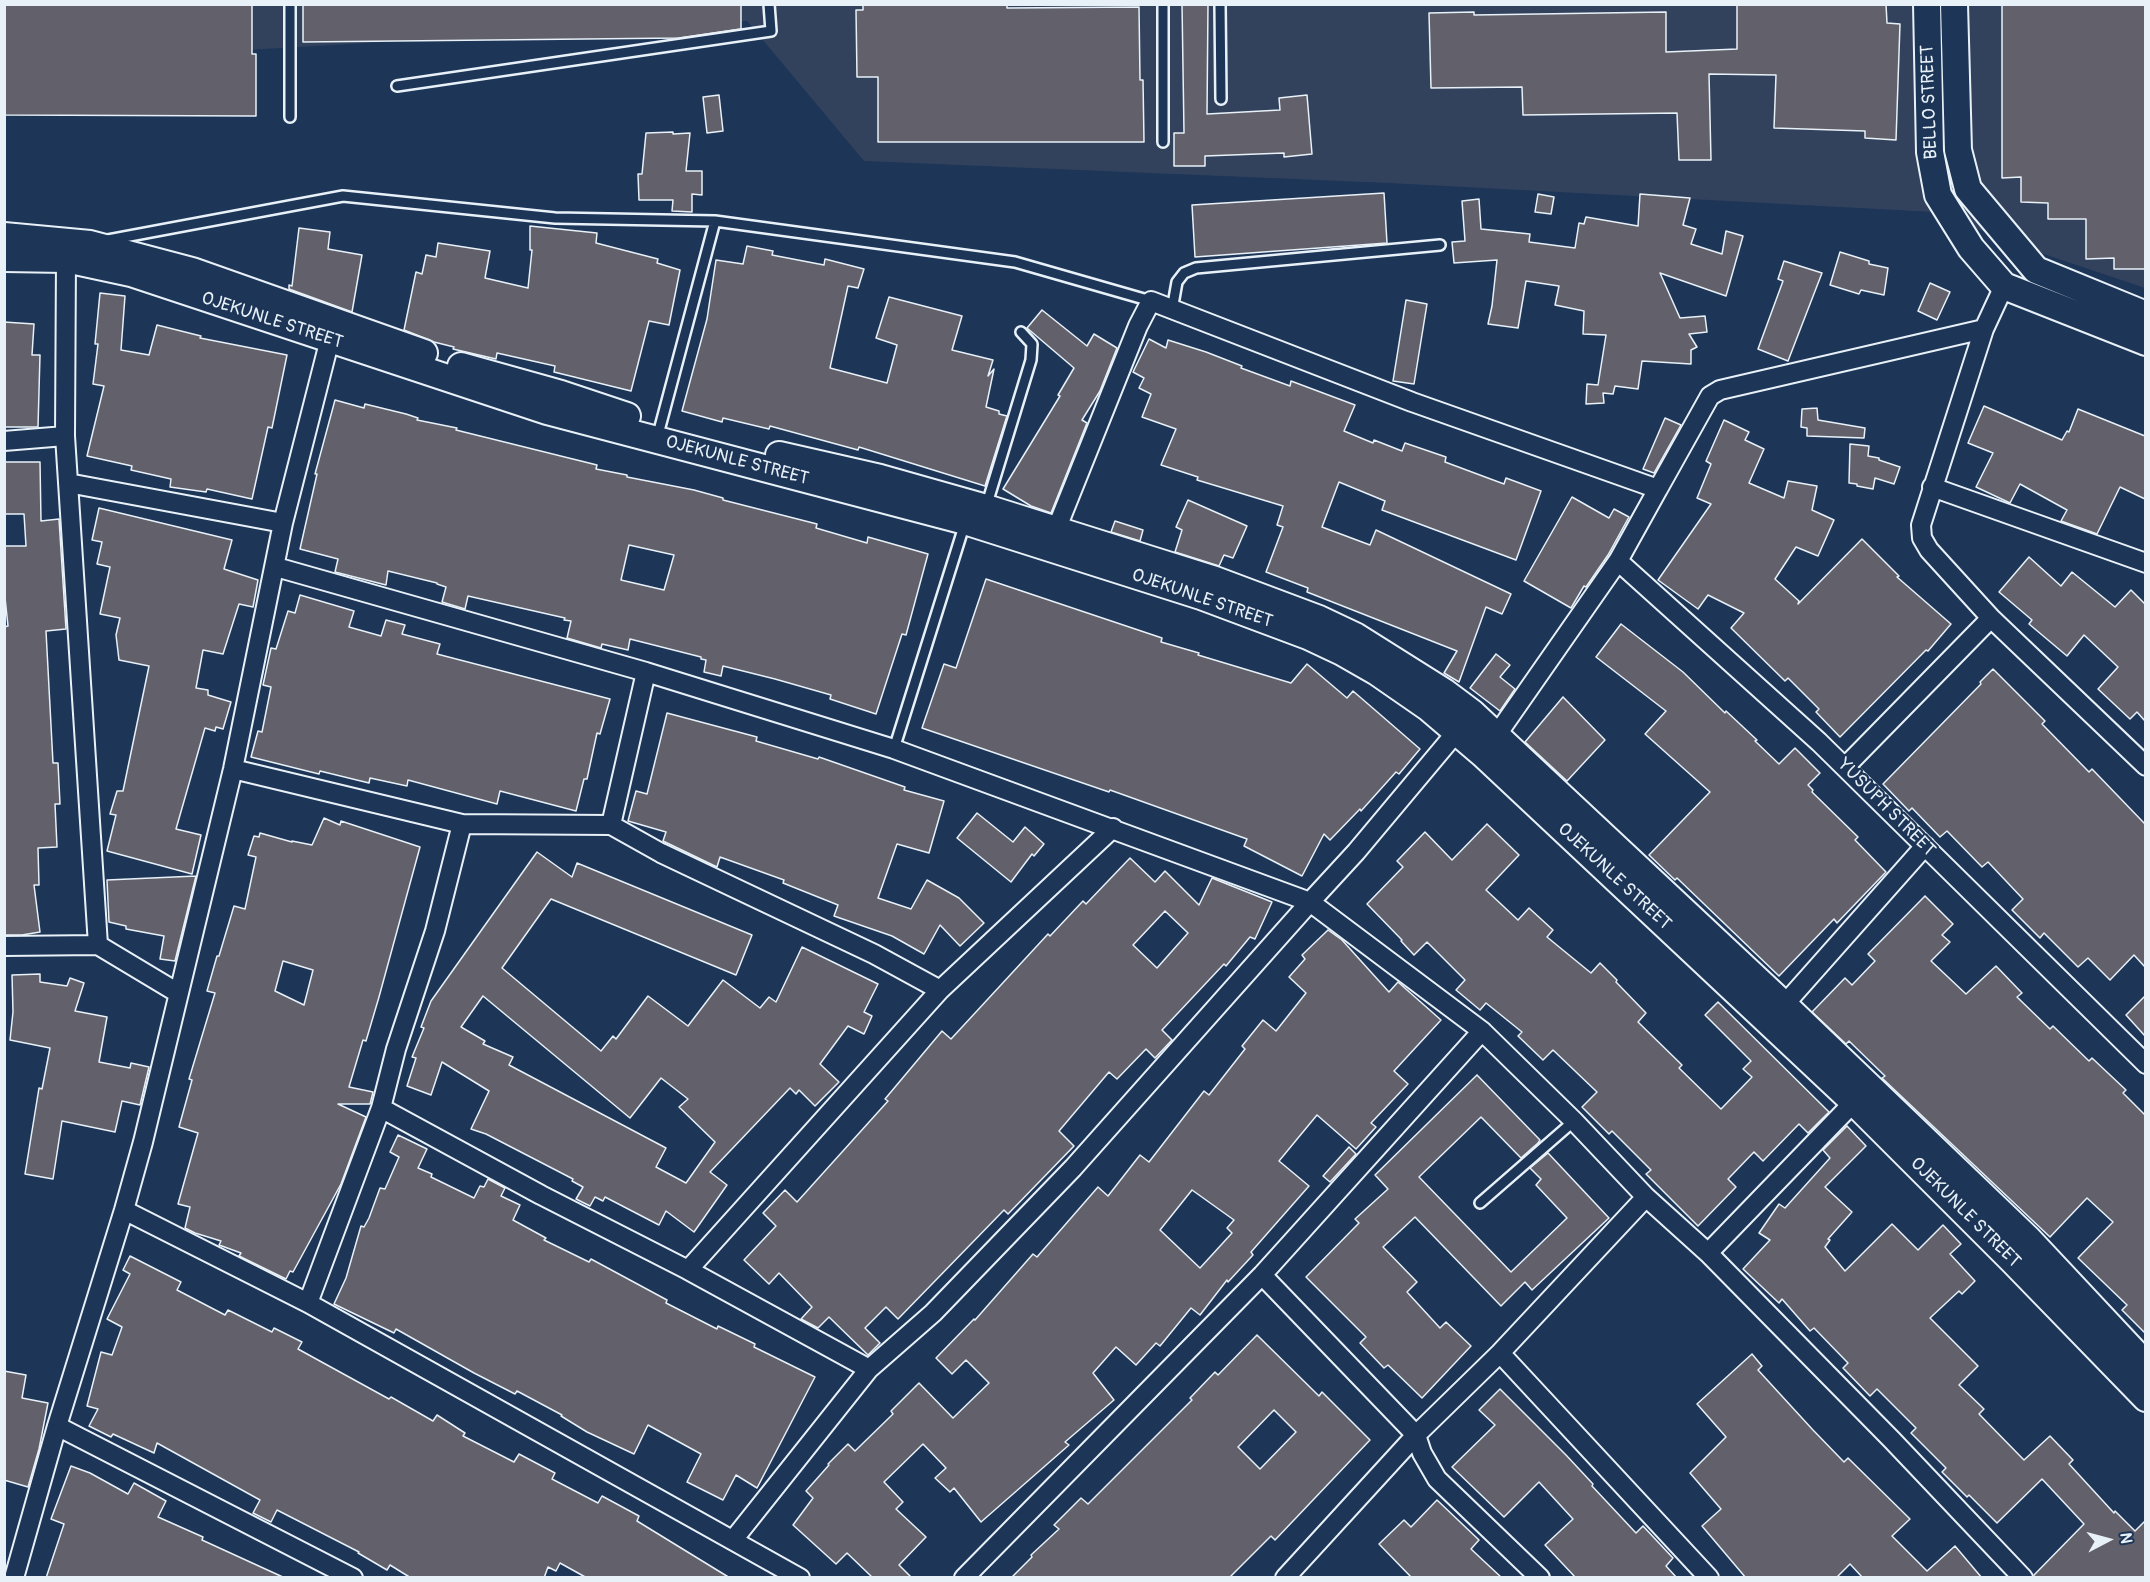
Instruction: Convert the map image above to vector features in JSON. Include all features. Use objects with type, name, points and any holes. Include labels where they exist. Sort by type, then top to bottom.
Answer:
[{"type":"street","name":"BELLO STREET","points":[[1927,4],[1930,153],[1938,195],[1971,248],[2004,286]]},
{"type":"street","name":"BELLO STREET","points":[[1954,4],[1958,150],[1968,189],[2036,270],[2145,315]]},
{"type":"street","name":"OJEKUNLE STREET","points":[[4,236],[90,244],[192,271],[332,331],[547,411],[975,515],[1053,539],[1308,636],[1377,672],[1429,708],[1464,722],[1784,1005],[2028,1239],[2145,1365]]},
{"type":"street","name":"OJEKUNLE STREET","points":[[4,258],[66,259],[131,273],[561,394],[660,427],[880,478],[975,515]]},
{"type":"street","points":[[66,259],[65,436],[98,945]]},
{"type":"street","points":[[2145,342],[2004,286],[1984,329],[1921,525],[1922,538],[1929,550],[1991,618],[2145,766]]},
{"type":"street","points":[[1053,539],[1138,326],[1151,302],[1412,402],[1658,489]]},
{"type":"street","points":[[1490,746],[1618,561],[1710,396],[1720,390],[1984,329]]},
{"type":"street","points":[[14,1578],[57,1426],[124,1210],[233,769],[283,524],[332,331]]},
{"type":"street","points":[[4,441],[65,436]]},
{"type":"street","points":[[68,483],[283,524]]},
{"type":"street","points":[[1932,487],[2145,563]]},
{"type":"street","name":"YUSUPH STREET","points":[[1618,561],[1845,767],[2145,1064]]},
{"type":"street","points":[[276,567],[646,672],[894,749],[1310,902],[1482,1031],[1574,1121],[1646,1197],[1708,1253],[1892,1440],[2023,1578]]},
{"type":"street","points":[[1845,767],[1991,618]]},
{"type":"street","points":[[611,825],[646,672]]},
{"type":"street","points":[[733,1540],[869,1369],[933,1313],[1073,1168],[1356,852],[1464,722]]},
{"type":"street","name":"OJEKUNLE STREET","points":[[1490,746],[1854,1102],[2013,1261],[2145,1398]]},
{"type":"street","points":[[233,769],[462,824],[611,825],[661,853],[874,954],[940,990]]},
{"type":"street","points":[[308,1303],[381,1108],[396,1049],[435,931],[462,824]]},
{"type":"street","points":[[688,1270],[940,990],[1113,828]]},
{"type":"street","points":[[1784,1005],[1924,846]]},
{"type":"street","points":[[4,946],[98,945],[178,993]]},
{"type":"street","points":[[964,1578],[1262,1275],[1482,1031]]},
{"type":"street","points":[[1708,1253],[1854,1102]]},
{"type":"street","points":[[381,1108],[541,1195],[688,1270],[869,1369]]},
{"type":"street","points":[[1285,1578],[1416,1435],[1500,1353],[1646,1197]]},
{"type":"street","points":[[124,1210],[308,1303],[800,1578]]},
{"type":"street","points":[[1262,1275],[1416,1435],[1422,1453],[1437,1479],[1540,1578]]},
{"type":"street","points":[[1500,1353],[1709,1578]]},
{"type":"street","points":[[57,1426],[353,1578]]},
{"type":"lane","points":[[290,4],[290,117]]},
{"type":"lane","points":[[397,86],[771,31],[769,4]]},
{"type":"lane","points":[[1163,4],[1163,142]]},
{"type":"lane","points":[[1220,4],[1221,99]]},
{"type":"lane","points":[[90,244],[343,196],[555,218],[715,221],[1015,262],[1151,302]]},
{"type":"lane","points":[[660,427],[715,221]]},
{"type":"lane","points":[[1172,310],[1177,282],[1184,273],[1196,268],[1440,246]]},
{"type":"lane","points":[[894,749],[1031,360],[1032,344],[1021,332]]},
{"type":"lane","points":[[1480,1203],[1574,1121]]},
{"type":"shaded area","points":[[5,4],[2145,5],[2145,288],[2023,247],[1934,212],[1390,183],[864,161],[747,21],[5,64]]},
{"type":"building","points":[[4,4],[252,4],[252,54],[256,54],[256,116],[4,115]]},
{"type":"building","points":[[303,4],[741,4],[741,29],[679,38],[303,42]]},
{"type":"building","points":[[863,4],[1007,4],[1007,8],[1139,7],[1144,142],[878,142],[878,77],[857,77],[856,10],[863,10]]},
{"type":"building","points":[[1182,4],[1208,4],[1207,114],[1280,110],[1279,98],[1307,95],[1312,154],[1284,157],[1284,153],[1205,156],[1205,166],[1174,166],[1174,133],[1184,133]]},
{"type":"building","points":[[1737,4],[1886,4],[1887,23],[1900,24],[1896,140],[1865,138],[1865,131],[1774,128],[1776,75],[1709,74],[1711,160],[1679,160],[1677,113],[1523,115],[1522,87],[1431,88],[1429,13],[1474,12],[1474,15],[1666,12],[1666,52],[1737,49]]},
{"type":"building","points":[[2002,4],[2145,4],[2145,269],[2114,269],[2114,258],[2086,259],[2086,219],[2048,219],[2048,203],[2021,202],[2021,177],[2002,178]]},
{"type":"building","points":[[719,95],[723,131],[707,133],[703,97]]},
{"type":"building","points":[[673,132],[673,134],[690,133],[686,171],[702,171],[702,195],[692,194],[692,212],[672,211],[673,200],[639,200],[638,174],[642,174],[646,133]]},
{"type":"building","points":[[1384,193],[1387,243],[1195,257],[1192,205]]},
{"type":"building","points":[[1538,194],[1554,197],[1551,214],[1535,212]]},
{"type":"building","points":[[1640,194],[1690,198],[1683,225],[1696,229],[1691,244],[1722,254],[1726,231],[1743,236],[1726,296],[1660,273],[1680,318],[1705,316],[1707,332],[1689,334],[1697,347],[1691,350],[1691,364],[1642,361],[1638,389],[1615,386],[1613,394],[1603,393],[1604,403],[1586,404],[1587,384],[1598,385],[1606,335],[1583,334],[1584,311],[1555,305],[1559,286],[1526,281],[1518,328],[1488,324],[1497,260],[1454,263],[1452,242],[1465,241],[1462,201],[1479,199],[1481,229],[1530,234],[1529,242],[1575,248],[1579,223],[1584,224],[1586,217],[1638,226]]},
{"type":"building","points":[[530,226],[597,233],[596,243],[658,259],[657,263],[680,270],[669,325],[649,321],[631,391],[554,372],[555,366],[497,353],[496,359],[453,349],[454,347],[404,330],[416,272],[422,274],[426,255],[436,257],[438,243],[490,251],[485,278],[528,288],[532,250],[530,250]]},
{"type":"building","points":[[299,228],[330,232],[328,249],[362,255],[352,312],[289,289],[289,285],[292,286]]},
{"type":"building","points":[[747,246],[773,251],[772,255],[824,265],[825,259],[864,269],[858,288],[848,286],[830,368],[887,383],[897,345],[876,338],[889,297],[962,316],[952,350],[993,360],[988,376],[994,369],[986,407],[1007,416],[985,486],[859,447],[858,450],[770,426],[769,429],[723,418],[722,422],[682,411],[707,319],[716,260],[743,264]]},
{"type":"building","points":[[1840,252],[1869,261],[1869,264],[1888,268],[1884,295],[1861,290],[1859,294],[1830,285]]},
{"type":"building","points":[[1784,261],[1822,273],[1788,361],[1758,349],[1783,281],[1778,279]]},
{"type":"building","points":[[1930,283],[1950,292],[1937,320],[1918,311]]},
{"type":"building","points":[[100,293],[125,296],[121,350],[149,355],[157,325],[201,336],[200,338],[287,355],[272,428],[268,427],[252,499],[207,489],[206,492],[170,487],[171,479],[131,470],[132,466],[87,456],[104,386],[93,384],[98,344],[95,344]]},
{"type":"building","points":[[1406,300],[1427,304],[1414,384],[1393,381]]},
{"type":"building","points":[[1042,310],[1087,346],[1094,334],[1117,348],[1100,391],[1082,420],[1087,423],[1051,513],[1031,506],[1003,489],[1060,396],[1058,395],[1074,368],[1027,328]]},
{"type":"building","points":[[4,322],[34,324],[32,355],[40,355],[38,427],[4,427]]},
{"type":"building","points":[[1149,339],[1166,348],[1168,340],[1206,352],[1290,386],[1291,381],[1355,405],[1344,431],[1373,443],[1374,440],[1402,451],[1405,443],[1446,457],[1445,462],[1504,484],[1506,478],[1541,491],[1516,560],[1382,510],[1385,501],[1339,482],[1322,527],[1370,545],[1376,530],[1511,594],[1502,614],[1486,607],[1459,682],[1444,673],[1457,651],[1307,592],[1308,588],[1266,572],[1283,527],[1277,525],[1283,506],[1197,480],[1198,477],[1161,465],[1176,429],[1142,417],[1151,394],[1139,388],[1144,378],[1133,372]]},
{"type":"building","points":[[335,400],[364,408],[365,404],[406,414],[418,418],[417,420],[457,428],[456,430],[597,465],[596,469],[694,490],[723,498],[723,500],[817,524],[816,528],[867,543],[868,537],[928,554],[906,635],[902,634],[876,714],[830,699],[831,695],[723,666],[721,676],[704,672],[706,660],[701,657],[630,639],[628,650],[602,644],[601,648],[567,638],[571,621],[564,620],[565,618],[468,596],[465,609],[442,602],[446,587],[437,583],[388,571],[386,585],[335,572],[338,559],[300,549],[317,474],[315,474]],"holes":[[[629,545],[674,555],[664,590],[621,580]]]},
{"type":"building","points":[[1984,406],[2062,440],[2067,431],[2069,432],[2078,409],[2145,436],[2145,499],[2120,487],[2097,534],[2061,521],[2067,510],[2020,484],[2010,503],[1976,487],[1993,453],[1968,443]]},
{"type":"building","points":[[1817,408],[1818,420],[1865,428],[1864,438],[1807,436],[1807,428],[1801,427],[1802,409]]},
{"type":"building","points":[[1665,418],[1681,425],[1654,473],[1643,469]]},
{"type":"building","points":[[1724,420],[1749,432],[1745,440],[1764,449],[1749,483],[1784,498],[1788,481],[1817,486],[1812,510],[1834,520],[1818,556],[1796,547],[1775,579],[1799,601],[1798,604],[1862,539],[1899,576],[1897,577],[1951,624],[1928,651],[1926,650],[1840,737],[1816,712],[1819,709],[1788,678],[1785,681],[1731,628],[1744,613],[1708,595],[1698,609],[1658,580],[1711,504],[1697,498],[1711,464],[1706,461]]},
{"type":"building","points":[[1850,444],[1869,446],[1868,456],[1900,467],[1894,484],[1875,478],[1873,489],[1849,483]]},
{"type":"building","points":[[4,462],[40,462],[41,521],[59,519],[66,629],[46,631],[53,763],[58,763],[60,804],[55,804],[57,847],[38,848],[39,885],[34,885],[40,932],[22,935],[4,935],[4,627],[8,626],[4,588],[4,546],[26,546],[24,514],[4,514]]},
{"type":"building","points":[[1572,497],[1609,518],[1614,509],[1629,517],[1608,555],[1586,587],[1584,586],[1571,608],[1524,581]]},
{"type":"building","points":[[1188,500],[1247,526],[1233,558],[1224,555],[1219,566],[1175,552],[1182,530],[1176,527]]},
{"type":"building","points":[[99,508],[232,540],[224,569],[258,580],[253,607],[239,604],[223,654],[203,650],[196,688],[208,690],[208,695],[231,702],[223,729],[216,727],[215,731],[205,728],[176,829],[201,835],[192,874],[107,851],[116,815],[110,814],[117,791],[123,791],[149,666],[119,660],[116,635],[120,618],[100,614],[110,567],[97,564],[102,542],[92,540]]},
{"type":"building","points":[[1115,521],[1143,530],[1140,541],[1111,532]]},
{"type":"building","points":[[2029,557],[2061,586],[2072,572],[2115,607],[2131,590],[2145,604],[2145,721],[2137,712],[2130,719],[2098,689],[2118,667],[2084,635],[2067,656],[2029,624],[2032,620],[1999,592]]},
{"type":"building","points":[[986,579],[1162,638],[1161,642],[1199,653],[1198,655],[1291,683],[1307,664],[1347,698],[1353,691],[1420,749],[1399,774],[1396,772],[1361,811],[1360,809],[1330,840],[1324,834],[1302,876],[1244,846],[1247,839],[1110,790],[1109,792],[922,728],[944,664],[956,668]]},
{"type":"building","points":[[300,595],[354,611],[349,627],[381,636],[386,620],[405,625],[402,634],[440,644],[437,654],[610,699],[600,734],[597,733],[587,779],[584,779],[576,811],[500,791],[497,804],[408,780],[407,786],[370,778],[369,783],[320,771],[319,774],[251,757],[258,731],[262,732],[271,687],[263,685],[271,648],[276,649],[288,611],[295,613]]},
{"type":"building","points":[[1621,624],[1683,672],[1757,740],[1755,741],[1779,764],[1795,748],[1820,773],[1808,785],[1813,790],[1812,792],[1858,837],[1855,840],[1886,872],[1837,923],[1834,919],[1779,976],[1677,878],[1675,880],[1649,855],[1710,792],[1645,734],[1666,711],[1596,657]]},
{"type":"building","points":[[1496,654],[1510,665],[1500,677],[1515,689],[1500,711],[1470,688]]},
{"type":"building","points":[[1993,669],[2045,721],[2042,724],[2089,772],[2092,769],[2145,824],[2145,967],[2134,955],[2110,980],[2088,958],[2078,967],[2044,933],[2040,938],[2012,910],[2023,899],[1988,862],[1982,867],[1947,831],[1940,837],[1912,808],[1909,811],[1883,784]]},
{"type":"building","points":[[1563,697],[1605,740],[1567,781],[1525,742]]},
{"type":"building","points":[[667,713],[757,737],[756,741],[818,759],[819,757],[905,787],[904,790],[944,801],[929,853],[897,844],[878,898],[911,909],[927,880],[959,898],[984,923],[960,946],[940,925],[924,954],[892,936],[834,916],[838,905],[783,883],[784,880],[720,857],[717,867],[663,841],[666,832],[628,821],[636,791],[647,794]]},
{"type":"building","points":[[977,813],[1013,842],[1025,827],[1044,844],[1034,856],[1032,854],[1011,882],[957,838]]},
{"type":"building","points":[[324,818],[340,825],[341,821],[420,847],[366,1041],[363,1040],[349,1087],[373,1092],[370,1104],[338,1104],[366,1117],[341,1184],[293,1272],[290,1271],[286,1279],[239,1256],[241,1253],[219,1245],[221,1241],[185,1228],[190,1207],[178,1204],[198,1133],[179,1127],[192,1080],[189,1079],[215,993],[207,991],[217,956],[219,956],[234,906],[245,909],[256,857],[248,855],[254,836],[259,837],[260,833],[312,845]],"holes":[[[283,961],[313,970],[304,1005],[275,991]]]},
{"type":"building","points":[[1487,824],[1519,855],[1486,890],[1518,920],[1529,908],[1553,930],[1547,937],[1591,973],[1600,963],[1646,1013],[1638,1022],[1682,1065],[1679,1068],[1721,1109],[1752,1077],[1743,1069],[1751,1061],[1705,1015],[1718,1002],[1829,1112],[1808,1133],[1799,1124],[1763,1161],[1754,1152],[1728,1179],[1736,1187],[1698,1226],[1646,1174],[1651,1170],[1612,1131],[1609,1134],[1582,1107],[1597,1092],[1553,1050],[1543,1060],[1518,1036],[1522,1032],[1486,1003],[1480,1010],[1456,990],[1465,980],[1427,942],[1414,955],[1367,904],[1403,867],[1397,861],[1425,832],[1452,860]]},
{"type":"building","points":[[537,852],[572,877],[577,863],[752,935],[736,975],[551,899],[502,968],[601,1051],[613,1036],[616,1039],[648,996],[688,1026],[723,980],[760,1008],[769,997],[776,1002],[802,947],[878,984],[864,1012],[872,1016],[864,1034],[848,1026],[820,1064],[839,1082],[815,1106],[799,1090],[796,1094],[790,1088],[710,1172],[727,1185],[694,1232],[666,1211],[659,1225],[605,1197],[603,1201],[595,1197],[590,1206],[576,1199],[583,1187],[572,1181],[573,1179],[486,1134],[471,1129],[489,1091],[442,1062],[431,1095],[407,1086],[416,1058],[412,1057],[424,1028],[421,1027],[431,1001]],"holes":[[[483,996],[630,1118],[661,1078],[688,1099],[679,1107],[715,1142],[686,1183],[656,1167],[666,1148],[509,1065],[513,1057],[483,1044],[485,1041],[461,1027]]]},
{"type":"building","points":[[1130,858],[1155,882],[1165,871],[1199,905],[1212,878],[1272,902],[1255,939],[1250,937],[1226,966],[1224,964],[1162,1030],[1172,1040],[1155,1058],[1146,1049],[1117,1079],[1109,1072],[1059,1131],[1074,1146],[1008,1214],[1004,1210],[898,1319],[886,1307],[865,1328],[880,1343],[868,1355],[829,1317],[818,1328],[801,1319],[812,1307],[779,1273],[769,1284],[744,1260],[776,1226],[763,1213],[785,1190],[797,1202],[888,1101],[885,1099],[942,1031],[951,1039],[1048,934],[1050,936],[1083,901],[1086,904]],"holes":[[[1165,911],[1188,933],[1157,968],[1133,945]]]},
{"type":"building","points":[[196,876],[175,961],[160,959],[164,936],[126,929],[126,926],[109,922],[107,880]]},
{"type":"building","points":[[1925,896],[1953,924],[1942,935],[1950,942],[1931,961],[1966,994],[1996,966],[2022,993],[2017,997],[2050,1029],[2053,1026],[2089,1061],[2092,1058],[2126,1090],[2123,1093],[2145,1115],[2145,1333],[2122,1310],[2127,1305],[2078,1258],[2113,1222],[2087,1198],[2050,1237],[1882,1078],[1885,1076],[1849,1041],[1846,1044],[1812,1012],[1845,978],[1852,985],[1875,961],[1868,954]]},
{"type":"building","points":[[1328,930],[1342,940],[1389,992],[1398,982],[1441,1020],[1394,1071],[1408,1084],[1371,1123],[1376,1127],[1356,1149],[1317,1115],[1279,1161],[1309,1186],[1251,1252],[1253,1255],[1228,1282],[1227,1280],[1200,1315],[1191,1308],[1160,1346],[1156,1343],[1136,1365],[1116,1347],[1093,1373],[1114,1400],[1065,1442],[1069,1445],[981,1522],[954,1488],[950,1492],[935,1478],[946,1468],[923,1444],[884,1482],[903,1502],[896,1509],[926,1537],[899,1565],[912,1578],[873,1578],[847,1553],[836,1564],[793,1525],[813,1498],[806,1491],[848,1444],[855,1451],[893,1414],[891,1411],[919,1383],[953,1418],[989,1383],[966,1360],[952,1374],[936,1358],[975,1320],[1033,1254],[1037,1257],[1098,1187],[1108,1196],[1140,1155],[1149,1162],[1204,1091],[1209,1095],[1245,1049],[1242,1046],[1263,1020],[1276,1031],[1306,993],[1289,977],[1305,959],[1302,955]],"holes":[[[1192,1190],[1234,1220],[1227,1228],[1232,1233],[1200,1268],[1160,1230]]]},
{"type":"building","points":[[40,974],[40,982],[67,986],[70,978],[84,983],[75,1011],[107,1017],[99,1062],[130,1068],[131,1063],[149,1067],[140,1105],[122,1101],[115,1132],[62,1121],[53,1179],[25,1174],[39,1088],[42,1089],[50,1048],[10,1040],[13,1012],[12,975]]},
{"type":"building","points":[[2145,996],[2145,1036],[2126,1015]]},
{"type":"building","points":[[1477,1075],[1540,1140],[1521,1158],[1481,1117],[1419,1177],[1511,1272],[1567,1218],[1536,1185],[1541,1179],[1530,1168],[1548,1153],[1609,1218],[1532,1290],[1525,1282],[1501,1306],[1415,1217],[1383,1247],[1417,1282],[1407,1292],[1440,1328],[1446,1322],[1471,1346],[1422,1398],[1388,1365],[1384,1368],[1360,1343],[1366,1337],[1306,1277],[1359,1223],[1355,1219],[1388,1189],[1375,1175]]},
{"type":"building","points":[[1847,1126],[1866,1146],[1825,1187],[1852,1212],[1828,1239],[1830,1240],[1825,1247],[1845,1271],[1892,1224],[1918,1250],[1943,1225],[1961,1244],[1950,1254],[1975,1281],[1962,1294],[1959,1291],[1930,1318],[1978,1366],[1959,1385],[1984,1409],[1979,1414],[2024,1460],[2050,1436],[2073,1460],[2069,1464],[2114,1513],[2115,1511],[2135,1531],[2145,1521],[2145,1578],[2034,1578],[2034,1575],[2084,1524],[2042,1479],[1997,1523],[1942,1472],[1946,1468],[1911,1433],[1916,1428],[1877,1389],[1870,1396],[1843,1368],[1848,1363],[1814,1328],[1810,1331],[1782,1299],[1779,1303],[1743,1269],[1770,1240],[1759,1233],[1779,1204],[1785,1208],[1830,1158],[1823,1150]]},
{"type":"building","points":[[398,1135],[427,1149],[418,1168],[432,1174],[431,1177],[474,1198],[480,1186],[484,1187],[488,1179],[505,1188],[501,1196],[520,1205],[513,1220],[546,1238],[544,1240],[589,1262],[591,1259],[667,1300],[666,1303],[717,1329],[718,1326],[755,1344],[754,1347],[815,1377],[757,1488],[736,1475],[723,1500],[687,1482],[701,1454],[648,1425],[634,1454],[587,1432],[562,1415],[517,1391],[515,1394],[474,1373],[396,1329],[394,1333],[334,1304],[346,1278],[361,1226],[364,1227],[369,1218],[380,1188],[385,1189],[399,1157],[390,1152]]},
{"type":"building","points":[[1349,1147],[1356,1154],[1330,1182],[1323,1176]]},
{"type":"building","points":[[130,1256],[181,1282],[177,1290],[225,1315],[228,1310],[272,1332],[274,1328],[302,1342],[298,1349],[389,1399],[391,1397],[433,1421],[437,1415],[465,1433],[463,1436],[514,1462],[519,1454],[555,1473],[552,1479],[598,1503],[602,1496],[639,1516],[637,1521],[730,1578],[587,1578],[560,1563],[556,1571],[548,1567],[544,1578],[411,1578],[390,1565],[387,1570],[359,1552],[277,1510],[271,1522],[253,1513],[260,1500],[157,1443],[154,1453],[113,1434],[111,1437],[89,1426],[98,1409],[87,1406],[101,1352],[112,1355],[122,1327],[107,1319],[130,1274],[123,1270]]},
{"type":"building","points":[[1257,1335],[1319,1396],[1322,1392],[1370,1440],[1275,1540],[1271,1536],[1229,1578],[1011,1578],[1032,1557],[1031,1555],[1059,1529],[1054,1525],[1081,1498],[1088,1504],[1192,1400],[1190,1398],[1215,1372],[1218,1375]],"holes":[[[1274,1410],[1296,1432],[1260,1469],[1238,1447]]]},
{"type":"building","points":[[1752,1354],[1762,1366],[1758,1370],[1813,1430],[1844,1462],[1848,1458],[1910,1519],[1892,1536],[1927,1571],[1955,1546],[1982,1578],[1863,1578],[1850,1564],[1836,1578],[1746,1578],[1702,1526],[1721,1509],[1690,1473],[1726,1437],[1697,1404]]},
{"type":"building","points":[[4,1371],[26,1375],[22,1398],[48,1403],[39,1449],[28,1487],[4,1480]]},
{"type":"building","points":[[1500,1389],[1566,1455],[1636,1533],[1643,1526],[1673,1558],[1666,1566],[1677,1578],[1576,1578],[1545,1545],[1573,1519],[1539,1482],[1504,1517],[1452,1467],[1495,1425],[1479,1410]]},
{"type":"building","points":[[71,1466],[90,1473],[128,1494],[134,1483],[166,1501],[158,1517],[285,1578],[46,1578],[64,1524],[51,1519]]},
{"type":"building","points":[[1437,1500],[1479,1540],[1471,1549],[1502,1578],[1412,1578],[1379,1544],[1404,1520],[1411,1527]]}]
